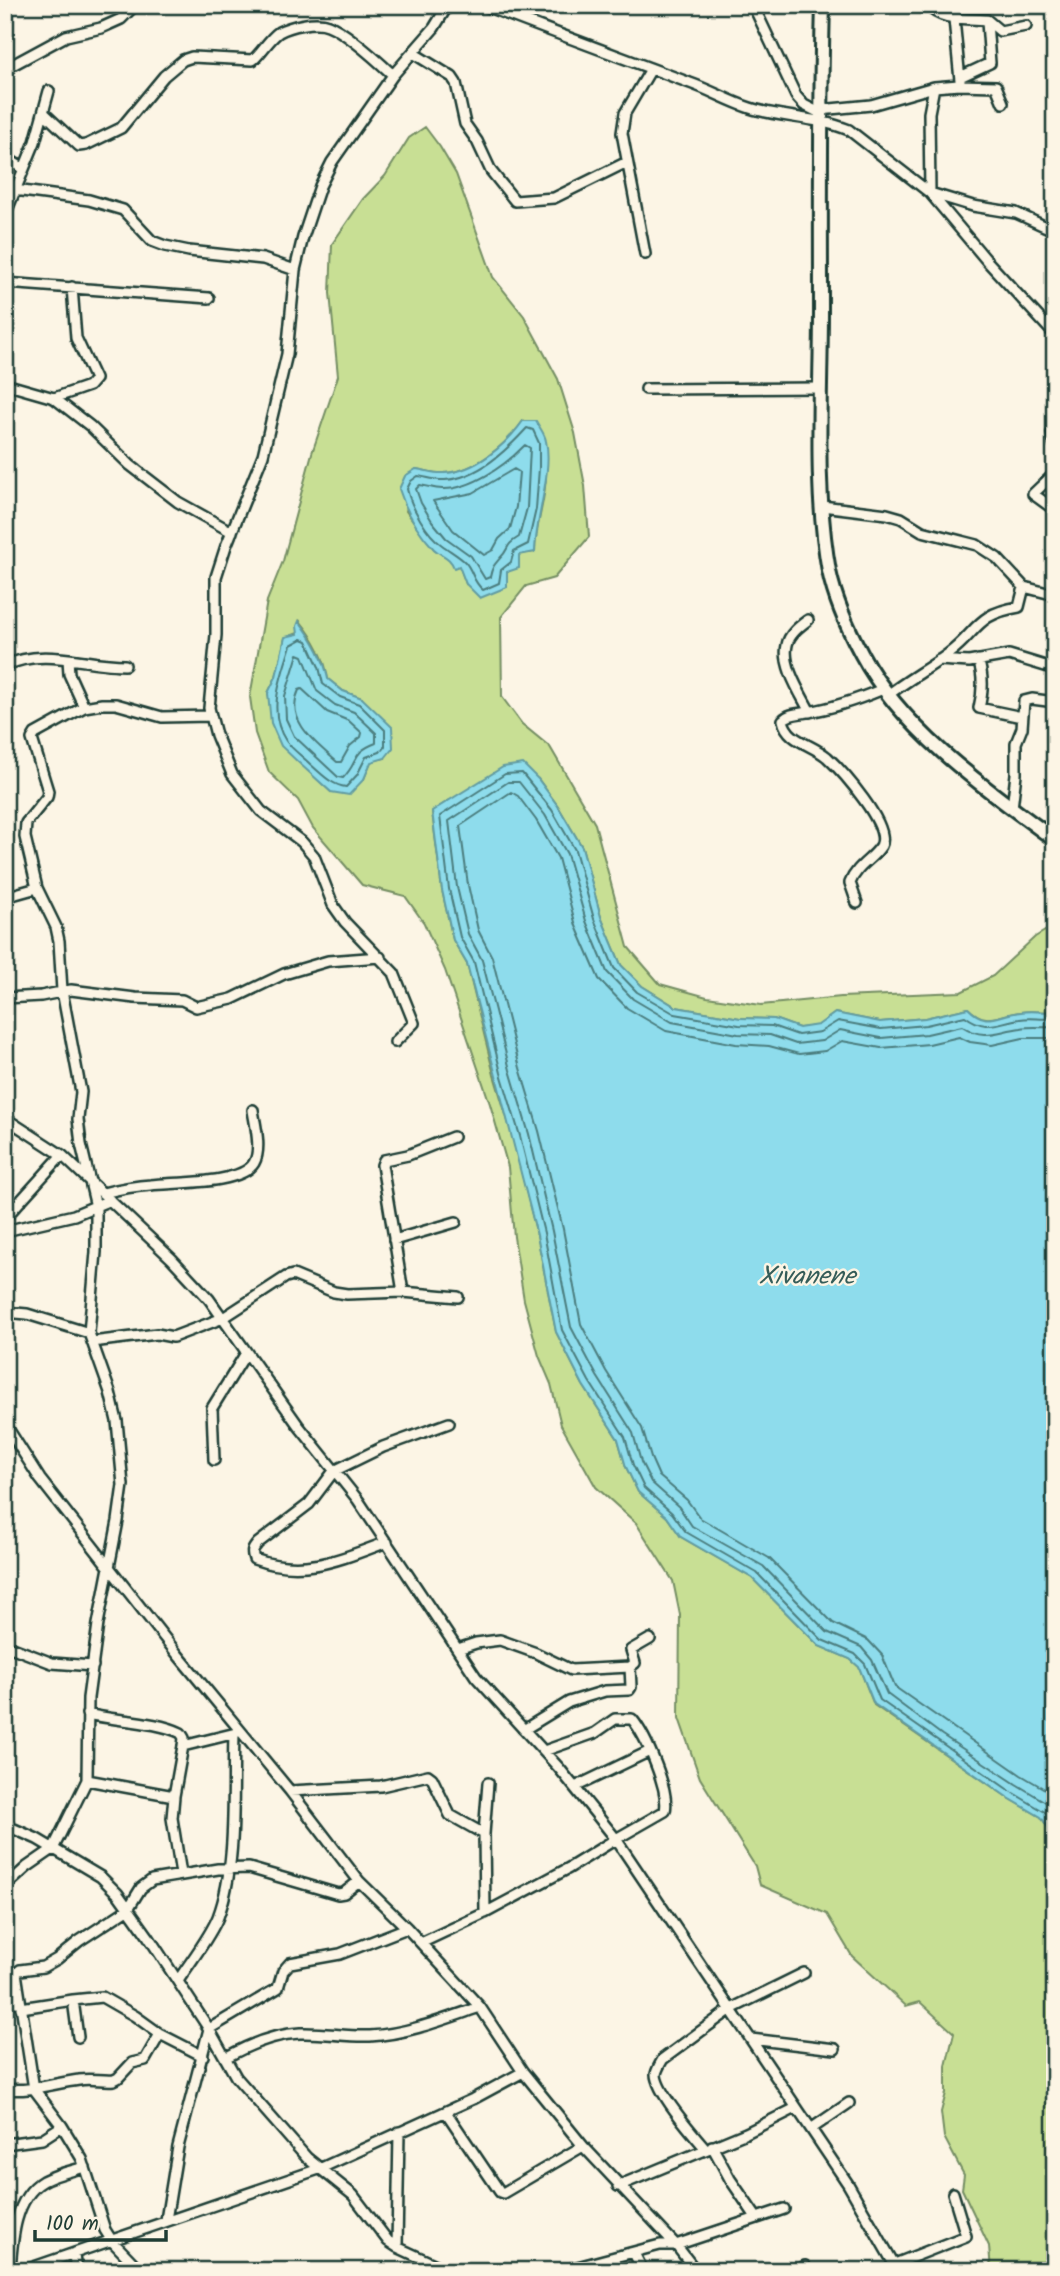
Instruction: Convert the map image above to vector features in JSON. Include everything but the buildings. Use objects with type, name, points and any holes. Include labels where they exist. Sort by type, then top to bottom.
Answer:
[{"type":"main road","points":[[823,5],[820,115],[822,506],[833,585],[844,618],[862,655],[885,692],[924,735],[1055,840]]},
{"type":"street","points":[[5,69],[66,36],[101,28],[121,19],[135,5]]},
{"type":"street","points":[[395,1042],[414,1021],[394,973],[345,922],[333,905],[314,856],[302,842],[261,811],[237,780],[216,735],[210,716],[216,577],[263,455],[287,354],[295,270],[320,186],[332,162],[393,75],[434,28],[448,5]]},
{"type":"street","points":[[483,5],[751,108],[790,118],[863,106],[960,81],[990,63],[987,19]]},
{"type":"street","points":[[753,5],[796,96],[804,105],[849,130],[930,193],[1055,335]]},
{"type":"street","points":[[927,5],[938,15],[954,19],[987,19],[1000,31],[1026,26]]},
{"type":"street","points":[[954,19],[960,81]]},
{"type":"street","points":[[44,113],[79,146],[86,145],[124,125],[152,88],[183,60],[192,57],[253,60],[278,33],[290,27],[329,25],[393,75]]},
{"type":"street","points":[[413,53],[452,76],[456,83],[462,118],[477,141],[491,171],[515,201],[554,198],[626,162]]},
{"type":"street","points":[[645,254],[622,133],[625,113],[652,69]]},
{"type":"street","points":[[960,81],[996,86],[1003,103]]},
{"type":"street","points":[[930,193],[929,113],[934,87]]},
{"type":"street","points":[[5,215],[24,169],[49,92]]},
{"type":"street","points":[[5,157],[24,169]]},
{"type":"street","points":[[15,190],[89,200],[123,210],[152,241],[165,246],[263,259],[295,270]]},
{"type":"street","points":[[930,193],[973,206],[1016,213],[1055,231]]},
{"type":"street","points":[[5,283],[209,298]]},
{"type":"street","points":[[54,398],[89,386],[95,379],[76,338],[72,287]]},
{"type":"street","points":[[5,384],[54,398],[90,426],[130,465],[178,502],[232,532]]},
{"type":"street","points":[[646,390],[821,388]]},
{"type":"street","points":[[1052,433],[1055,445]]},
{"type":"street","points":[[1055,473],[1033,494],[1055,510]]},
{"type":"street","points":[[822,506],[887,514],[901,518],[922,531],[977,545],[997,558],[1024,587],[1055,594]]},
{"type":"street","points":[[857,903],[850,883],[859,867],[881,846],[877,819],[829,758],[789,734],[783,720],[787,715],[810,712],[885,692],[939,660],[987,617],[1019,607],[1024,587]]},
{"type":"street","points":[[808,620],[794,632],[786,646],[788,662],[810,712]]},
{"type":"street","points":[[939,660],[958,663],[1009,655],[1055,669]]},
{"type":"street","points":[[5,666],[21,659],[68,659],[125,665]]},
{"type":"street","points":[[68,659],[69,674],[85,707]]},
{"type":"street","points":[[978,660],[982,670],[983,687],[979,708],[1022,717]]},
{"type":"street","points":[[1012,808],[1016,743],[1022,727],[1022,708],[1027,699],[1055,702]]},
{"type":"street","points":[[5,1886],[53,1849],[87,1780],[87,1714],[103,1596],[123,1485],[117,1421],[91,1338],[96,1207],[81,1144],[78,1119],[81,1091],[62,991],[56,927],[37,888],[25,837],[26,823],[47,797],[48,791],[33,737],[85,707],[116,704],[162,717],[210,716]]},
{"type":"street","points":[[5,897],[37,888]]},
{"type":"street","points":[[5,998],[41,996],[62,991],[182,1000],[196,1006],[232,999],[284,974],[328,961],[380,957]]},
{"type":"street","points":[[5,1231],[63,1218],[96,1207],[107,1197],[151,1185],[199,1183],[247,1169],[253,1165],[255,1158],[253,1110]]},
{"type":"street","points":[[5,1118],[62,1155],[172,1259],[209,1299],[387,1542],[424,1602],[477,1677],[575,1787],[616,1839],[848,2184],[897,2267],[964,2239],[966,2236],[953,2193]]},
{"type":"street","points":[[402,1292],[382,1164],[384,1160],[408,1155],[453,1136]]},
{"type":"street","points":[[5,1218],[62,1155]]},
{"type":"street","points":[[394,1240],[456,1222]]},
{"type":"street","points":[[5,1312],[27,1314],[91,1338],[158,1334],[173,1337],[223,1318],[293,1275],[334,1292],[347,1294],[402,1292],[458,1297]]},
{"type":"street","points":[[214,1460],[212,1408],[246,1353]]},
{"type":"street","points":[[387,1542],[304,1568],[265,1563],[254,1559],[252,1550],[309,1504],[334,1471],[383,1447],[449,1423]]},
{"type":"street","points":[[5,1424],[40,1479],[237,1733],[290,1791],[359,1881],[480,2007],[523,2071],[583,2146],[676,2245],[696,2271]]},
{"type":"street","points":[[458,1649],[500,1640],[571,1670],[630,1667],[635,1663],[631,1650],[650,1639]]},
{"type":"street","points":[[5,1645],[52,1663],[93,1666]]},
{"type":"street","points":[[525,1729],[569,1702],[605,1691],[626,1691],[631,1687],[630,1667]]},
{"type":"street","points":[[87,1714],[175,1730],[184,1738],[172,1818],[181,1874]]},
{"type":"street","points":[[421,1943],[485,1913],[569,1868],[665,1811],[667,1801],[650,1751],[632,1719],[615,1718],[594,1733],[544,1751]]},
{"type":"street","points":[[183,1746],[237,1733]]},
{"type":"street","points":[[178,1981],[218,1917],[230,1867],[237,1733]]},
{"type":"street","points":[[575,1787],[650,1751]]},
{"type":"street","points":[[290,1791],[381,1786],[428,1775],[450,1815],[484,1834]]},
{"type":"street","points":[[87,1780],[174,1796]]},
{"type":"street","points":[[485,1913],[484,1834],[488,1783]]},
{"type":"street","points":[[5,1825],[101,1877],[128,1909],[178,1981],[236,2077],[289,2139],[319,2169],[354,2195],[380,2232],[397,2247],[449,2271]]},
{"type":"street","points":[[141,2271],[112,2241],[101,2220],[85,2167],[62,2126],[34,2089],[16,1973],[51,1964],[79,1941],[128,1909],[141,1888],[152,1880],[230,1867],[261,1871],[338,1894],[344,1893],[359,1881]]},
{"type":"street","points":[[166,2220],[187,2107],[209,2029],[278,1988],[283,1971],[290,1963],[340,1954],[407,1928]]},
{"type":"street","points":[[757,2217],[709,2148],[670,2103],[656,2076],[663,2059],[731,2009],[804,1973]]},
{"type":"street","points":[[5,2002],[20,2005],[102,1997],[160,2034],[203,2056]]},
{"type":"street","points":[[73,2000],[78,2037]]},
{"type":"street","points":[[225,2058],[241,2049],[282,2035],[300,2033],[369,2036],[391,2033],[480,2007]]},
{"type":"street","points":[[5,2089],[18,2091],[81,2079],[118,2078],[132,2063],[145,2060],[160,2034]]},
{"type":"street","points":[[751,2039],[835,2049]]},
{"type":"street","points":[[22,2271],[319,2169],[446,2112],[523,2071]]},
{"type":"street","points":[[811,2129],[849,2103]]},
{"type":"street","points":[[618,2186],[746,2133],[796,2108]]},
{"type":"street","points":[[446,2112],[503,2193],[583,2146]]},
{"type":"street","points":[[5,2144],[42,2139],[62,2126]]},
{"type":"street","points":[[397,2247],[399,2133]]},
{"type":"street","points":[[9,2271],[17,2223],[31,2191],[51,2177],[85,2167]]},
{"type":"street","points":[[562,2271],[660,2245],[676,2245],[784,2209]]},
{"type":"street","points":[[634,2253],[643,2271]]},
{"type":"street","points":[[74,2255],[76,2271]]},
{"type":"green space","points":[[425,127],[456,174],[493,277],[524,316],[558,379],[575,433],[585,486],[589,537],[554,578],[526,586],[501,617],[502,697],[522,724],[550,747],[595,824],[628,947],[660,984],[707,997],[761,1005],[841,997],[961,992],[993,976],[1035,937],[1055,925],[1055,1011],[1024,1011],[987,1018],[968,1008],[925,1018],[880,1022],[835,1013],[818,1026],[799,1028],[774,1019],[740,1018],[676,1007],[642,986],[621,965],[601,917],[582,847],[558,806],[538,779],[448,801],[432,812],[442,890],[453,940],[467,964],[494,1075],[513,1138],[537,1235],[556,1332],[583,1385],[618,1439],[626,1467],[638,1492],[667,1517],[681,1537],[752,1578],[819,1646],[850,1659],[859,1667],[874,1705],[1007,1797],[1041,1817],[1055,1838],[1055,2271],[991,2271],[989,2246],[962,2189],[964,2175],[944,2137],[941,2112],[946,2093],[946,2066],[954,2033],[920,2002],[906,2006],[852,1956],[827,1914],[760,1885],[755,1866],[700,1778],[679,1718],[680,1615],[673,1581],[636,1523],[596,1487],[561,1425],[524,1300],[514,1237],[508,1167],[445,970],[424,923],[405,896],[362,885],[313,828],[298,800],[269,772],[255,733],[250,697],[267,601],[283,561],[312,453],[338,376],[330,293],[332,244],[363,199],[385,176],[409,138]],"holes":[[[523,421],[546,471],[535,552],[519,554],[507,572],[466,584],[459,565],[434,549],[406,511],[416,469],[441,473],[467,468],[499,448]],[[300,621],[318,648],[328,679],[343,691],[362,698],[385,758],[371,761],[364,779],[331,792],[281,745],[268,693],[276,677],[285,638],[298,633]]]},
{"type":"water","points":[[523,421],[536,421],[545,438],[548,453],[535,552],[519,555],[519,568],[507,572],[507,587],[480,598],[466,584],[459,566],[454,568],[423,536],[399,489],[405,476],[416,469],[444,473],[456,471],[489,456]]},
{"type":"water","points":[[299,621],[317,648],[328,679],[343,691],[362,698],[392,727],[393,748],[385,758],[371,762],[364,779],[349,795],[331,792],[299,763],[281,746],[271,723],[268,693],[276,677],[285,637],[298,634]]},
{"type":"water","name":"Xivanene","points":[[523,764],[558,806],[582,847],[601,917],[621,965],[642,986],[676,1007],[740,1018],[774,1019],[799,1028],[818,1025],[835,1013],[880,1022],[925,1018],[968,1008],[987,1019],[1025,1011],[1055,1011],[1055,1838],[1041,1817],[1007,1797],[874,1704],[859,1667],[850,1659],[819,1646],[752,1578],[681,1537],[667,1517],[638,1492],[626,1467],[618,1439],[583,1385],[556,1332],[537,1235],[467,964],[453,940],[442,890],[432,811],[503,767]]}]
